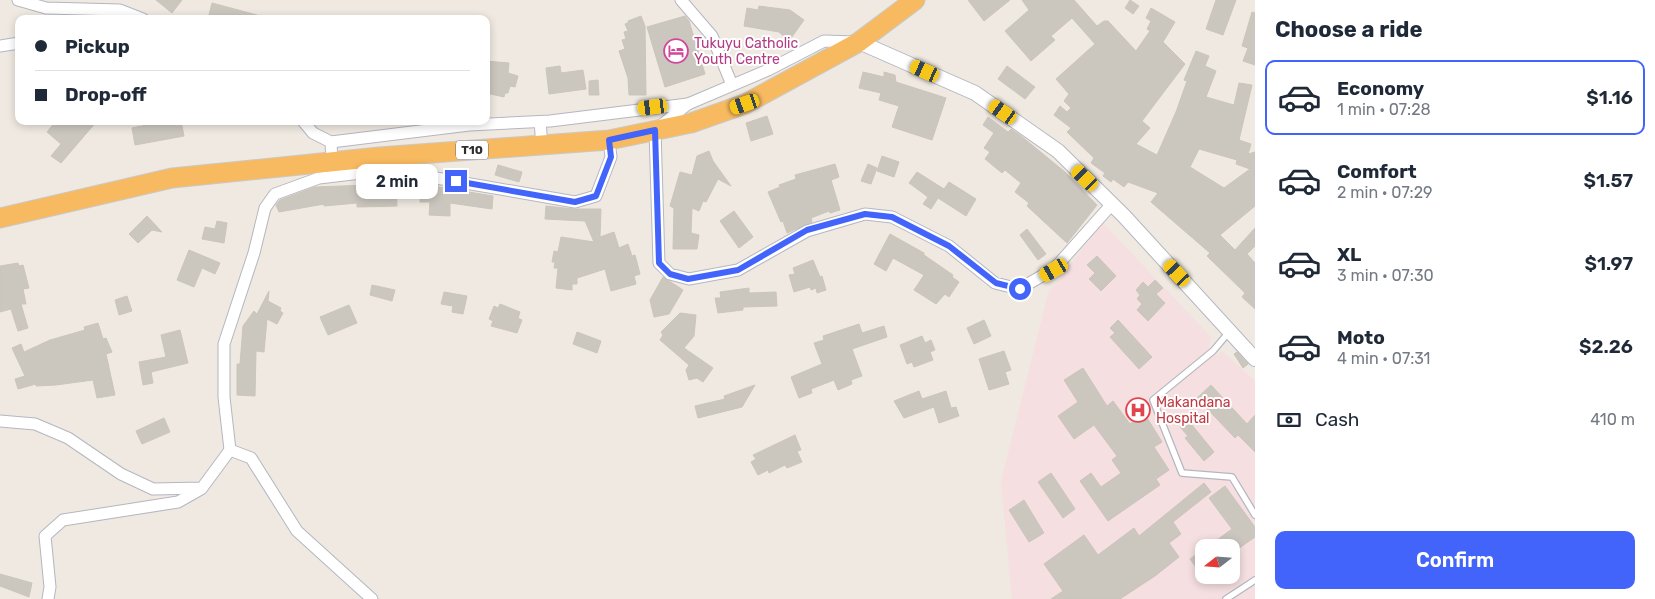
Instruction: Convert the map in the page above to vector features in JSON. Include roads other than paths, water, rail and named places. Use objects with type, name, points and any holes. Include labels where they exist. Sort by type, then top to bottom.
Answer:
[{"type":"highway","name":"T10","points":[[0,218],[172,178],[332,162],[378,164],[542,145],[609,140],[691,123],[745,104],[859,42],[915,0]]},
{"type":"street","points":[[18,0],[46,8],[120,10],[133,15]]},
{"type":"street","points":[[680,0],[712,36],[732,85]]},
{"type":"street","points":[[42,15],[46,8]]},
{"type":"street","points":[[1112,204],[1054,270],[1020,289],[996,283],[949,246],[892,217],[865,214],[807,230],[738,270],[688,279],[670,274],[659,263],[655,130],[688,104],[824,41],[859,42],[975,93],[1058,152],[1112,204],[1255,359]]},
{"type":"street","points":[[0,46],[15,44]]},
{"type":"street","points":[[490,124],[540,122],[688,104]]},
{"type":"street","points":[[540,122],[542,145]]},
{"type":"street","points":[[306,125],[313,133],[331,142],[469,125]]},
{"type":"street","points":[[48,599],[50,587],[45,536],[63,520],[178,502],[202,488],[230,450],[224,397],[224,344],[254,253],[266,208],[274,194],[319,178],[378,164],[436,178],[575,202],[596,196],[611,157],[609,140]]},
{"type":"street","points":[[331,142],[332,162]]},
{"type":"street","points":[[0,421],[35,424],[68,438],[121,474],[153,489],[202,488]]},
{"type":"street","points":[[230,450],[251,458],[297,531],[372,599]]},
{"type":"lane","points":[[1230,331],[1213,351],[1153,400],[1182,473],[1232,477],[1255,515]]},
{"type":"lane","points":[[1226,599],[1255,580]]},
{"type":"place","name":"Tukuyu Catholic Youth Centre","points":[[676,51]]},
{"type":"place","name":"Makandana Hospital","points":[[1138,410]]}]
